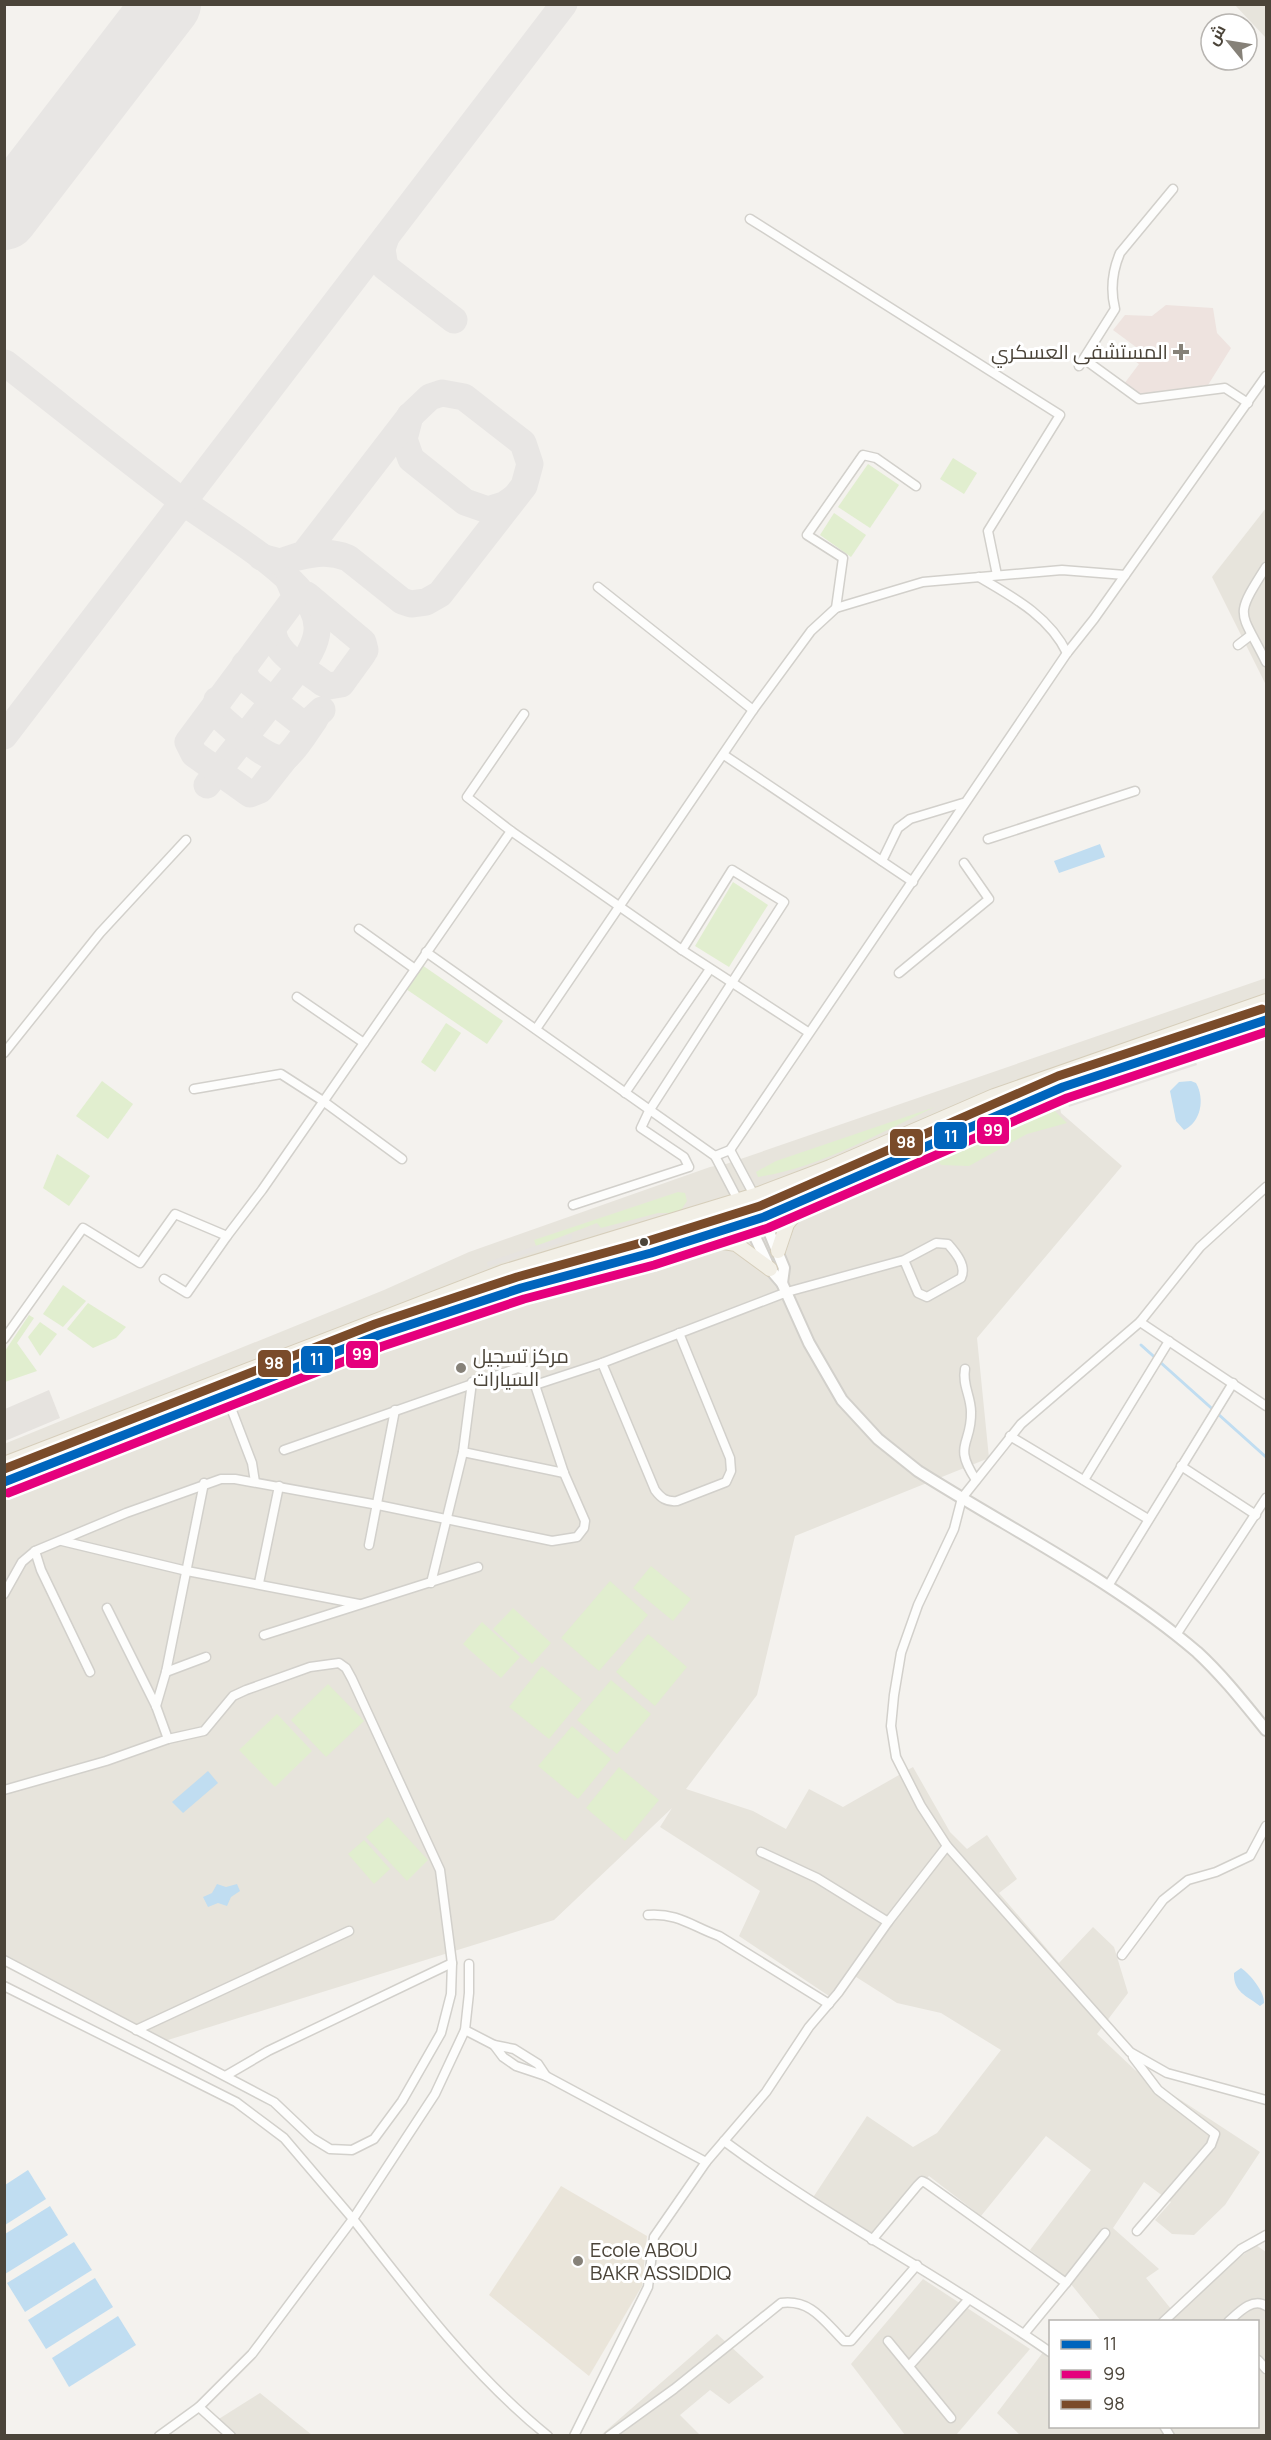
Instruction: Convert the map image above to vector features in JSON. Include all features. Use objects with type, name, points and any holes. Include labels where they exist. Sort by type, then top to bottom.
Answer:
[{"type":"main road","points":[[4,1464],[503,1272],[754,1196],[830,1167],[994,1096],[1266,1001]]},
{"type":"main road","points":[[4,1482],[352,1345],[521,1288],[764,1217],[1044,1095],[1266,1020]]},
{"type":"main road","points":[[778,1251],[788,1224],[807,1200]]},
{"type":"main road","points":[[697,1238],[736,1244],[770,1269]]},
{"type":"street","points":[[1173,189],[1120,253],[1115,265],[1110,293],[1115,309],[1082,363],[1139,399],[1225,388],[1248,403]]},
{"type":"street","points":[[750,219],[1060,415],[988,531],[997,575]]},
{"type":"street","points":[[715,1156],[730,1150],[807,1032],[913,882],[963,803],[1067,653],[1266,376]]},
{"type":"street","points":[[836,608],[843,558],[807,534],[863,455],[876,458],[916,486]]},
{"type":"street","points":[[1266,567],[1245,600],[1243,615],[1251,635],[1266,657]]},
{"type":"street","points":[[536,1029],[753,710],[811,631],[836,608],[923,582],[1062,570],[1125,575]]},
{"type":"street","points":[[979,577],[1018,599],[1043,620],[1060,639],[1067,653]]},
{"type":"street","points":[[598,587],[753,710]]},
{"type":"street","points":[[1238,645],[1251,635]]},
{"type":"street","points":[[524,714],[466,797],[619,907],[807,1032]]},
{"type":"street","points":[[724,755],[913,882]]},
{"type":"street","points":[[988,839],[1135,791]]},
{"type":"street","points":[[882,861],[898,828],[910,819],[963,803]]},
{"type":"street","points":[[164,1279],[187,1293],[511,831]]},
{"type":"street","points":[[4,1053],[100,933],[186,840]]},
{"type":"street","points":[[899,973],[989,899],[964,863]]},
{"type":"street","points":[[573,1205],[689,1167],[684,1157],[641,1128],[649,1111],[734,983],[784,902],[732,870],[682,950]]},
{"type":"street","points":[[358,929],[415,969]]},
{"type":"street","points":[[426,952],[715,1156],[770,1269],[785,1287],[826,1374],[858,1419],[897,1456],[1108,1586],[1176,1635],[1226,1681],[1266,1730]]},
{"type":"street","points":[[625,1093],[710,969]]},
{"type":"street","points":[[297,997],[364,1043]]},
{"type":"street","points":[[194,1089],[281,1074],[323,1101],[402,1159]]},
{"type":"street","points":[[730,1150],[764,1217],[778,1251],[785,1274],[785,1287]]},
{"type":"street","points":[[1137,2231],[1211,2145],[1215,2134],[1158,2090],[1130,2052],[947,1846],[921,1806],[896,1757],[891,1726],[901,1653],[918,1605],[954,1529],[962,1498],[1010,1436],[1043,1403],[1140,1322],[1200,1246],[1266,1187]]},
{"type":"street","points":[[4,1339],[83,1228],[140,1263],[176,1214],[226,1236]]},
{"type":"street","points":[[536,1385],[602,1363],[679,1333],[785,1287],[904,1260],[943,1242],[952,1248],[963,1267],[963,1273],[961,1278],[927,1297],[918,1293],[904,1260]]},
{"type":"street","points":[[1140,1322],[1266,1406]]},
{"type":"street","points":[[602,1363],[655,1490],[661,1498],[669,1502],[726,1482],[732,1471],[730,1458],[679,1333]]},
{"type":"street","points":[[1084,1480],[1169,1341]]},
{"type":"street","points":[[4,1593],[22,1562],[35,1551],[126,1512],[221,1479],[279,1486],[552,1541],[577,1537],[585,1528],[585,1521],[564,1473],[536,1385],[527,1371],[518,1368],[472,1382],[285,1450]]},
{"type":"street","points":[[965,1369],[963,1379],[972,1411],[963,1447],[965,1463],[976,1480]]},
{"type":"street","points":[[431,1582],[463,1452],[472,1382]]},
{"type":"street","points":[[1108,1586],[1233,1383]]},
{"type":"street","points":[[226,1395],[252,1462],[255,1482]]},
{"type":"street","points":[[369,1545],[395,1410]]},
{"type":"street","points":[[1010,1436],[1148,1519]]},
{"type":"street","points":[[463,1452],[564,1473]]},
{"type":"street","points":[[1182,1466],[1256,1515]]},
{"type":"street","points":[[156,1706],[166,1672],[188,1571],[204,1484]]},
{"type":"street","points":[[259,1583],[279,1486]]},
{"type":"street","points":[[1176,1635],[1266,1498]]},
{"type":"street","points":[[62,1541],[188,1571],[359,1604]]},
{"type":"street","points":[[35,1551],[41,1570],[90,1672]]},
{"type":"street","points":[[264,1635],[478,1567]]},
{"type":"street","points":[[107,1608],[156,1706],[168,1738]]},
{"type":"street","points":[[166,1672],[206,1657]]},
{"type":"street","points":[[4,1790],[106,1761],[168,1738],[204,1731],[232,1696],[246,1689],[320,1665],[339,1663],[346,1668],[419,1820],[440,1870],[452,1963],[451,1994],[441,2033],[402,2101],[375,2139],[352,2150],[330,2149],[312,2138],[274,2102],[228,2075],[194,2061],[4,1960]]},
{"type":"street","points":[[1122,1955],[1164,1900],[1188,1880],[1216,1872],[1250,1856],[1266,1826]]},
{"type":"street","points":[[574,2436],[648,2287],[654,2237],[706,2162],[766,2092],[808,2027],[829,2004],[947,1846]]},
{"type":"street","points":[[761,1852],[817,1878],[888,1922]]},
{"type":"street","points":[[648,1915],[667,1914],[681,1917],[700,1929],[719,1936],[829,2004]]},
{"type":"street","points":[[135,2030],[349,1931]]},
{"type":"street","points":[[228,2075],[268,2052],[452,1963]]},
{"type":"street","points":[[159,2436],[199,2407],[252,2354],[353,2219],[435,2094],[465,2030],[469,1964]]},
{"type":"street","points":[[4,1986],[202,2084],[252,2112],[284,2138],[353,2219],[436,2325],[515,2409],[548,2436]]},
{"type":"street","points":[[465,2030],[494,2045],[514,2049],[538,2064],[546,2076]]},
{"type":"street","points":[[494,2045],[503,2057],[516,2066],[546,2076],[706,2162]]},
{"type":"street","points":[[1130,2052],[1167,2073],[1266,2100]]},
{"type":"street","points":[[724,2141],[803,2197],[917,2265],[1049,2351]]},
{"type":"street","points":[[872,2240],[922,2181],[1066,2283]]},
{"type":"street","points":[[1024,2334],[1105,2233]]},
{"type":"street","points":[[1165,2320],[1241,2249],[1266,2235]]},
{"type":"street","points":[[609,2436],[674,2389],[780,2303],[796,2301],[810,2308],[844,2341],[851,2341],[917,2265]]},
{"type":"street","points":[[910,2365],[969,2299]]},
{"type":"street","points":[[1231,2320],[1252,2303],[1262,2303],[1266,2306]]},
{"type":"street","points":[[888,2342],[910,2365],[951,2418]]},
{"type":"street","points":[[199,2407],[231,2436]]},
{"type":"shaded area","points":[[1235,5],[1266,5],[1266,38],[1259,31],[1259,12],[1242,12]]},
{"type":"shaded area","name":"المستشفى العسكري","points":[[1166,305],[1213,308],[1217,333],[1231,348],[1208,385],[1139,395],[1124,384],[1139,364],[1129,357],[1136,347],[1113,330],[1125,315],[1152,316]]},
{"type":"shaded area","points":[[1266,508],[1266,685],[1212,577]]},
{"type":"shaded area","points":[[1266,978],[1266,1014],[1056,1084],[1061,1113],[1122,1166],[977,1338],[989,1458],[795,1536],[757,1695],[686,1789],[753,1811],[786,1829],[809,1789],[843,1807],[913,1767],[950,1832],[967,1849],[987,1835],[1017,1879],[999,1893],[1059,1963],[1093,1927],[1114,1947],[1128,1993],[1097,2034],[1135,2070],[1260,2152],[1225,2205],[1194,2235],[1172,2234],[1155,2220],[1171,2202],[1144,2182],[1113,2228],[1159,2269],[1146,2278],[1171,2309],[1256,2245],[1266,2252],[1266,2435],[1020,2435],[997,2413],[1049,2344],[1049,2428],[1259,2428],[1259,2320],[1100,2320],[1066,2278],[1030,2250],[1091,2170],[1046,2136],[981,2216],[929,2176],[872,2237],[812,2199],[867,2116],[913,2147],[937,2133],[1001,2050],[941,2013],[897,2003],[853,1975],[832,1998],[739,1936],[760,1891],[660,1827],[672,1808],[554,1920],[155,2044],[5,1967],[4,1444],[384,1290],[469,1252],[710,1167],[726,1164]]},
{"type":"shaded area","points":[[1191,1045],[1197,1065],[1069,1107],[1063,1087]]},
{"type":"shaded area","points":[[572,1234],[572,1239],[488,1267],[487,1262]]},
{"type":"shaded area","points":[[49,1390],[60,1418],[5,1441],[5,1409]]},
{"type":"shaded area","name":"Ecole ABOU BAKR ASSIDDIQ","points":[[561,2186],[647,2236],[642,2286],[589,2376],[489,2295]]},
{"type":"shaded area","points":[[923,2279],[1030,2349],[956,2435],[905,2435],[851,2364]]},
{"type":"shaded area","points":[[717,2334],[764,2377],[729,2404],[710,2390],[680,2415],[700,2435],[600,2436]]},
{"type":"shaded area","points":[[260,2393],[312,2435],[229,2435],[214,2422]]},
{"type":"green space","points":[[953,458],[977,473],[964,494],[940,479]]},
{"type":"green space","points":[[868,464],[899,485],[870,528],[838,507]]},
{"type":"green space","points":[[834,513],[866,535],[851,557],[820,535]]},
{"type":"green space","points":[[733,882],[768,905],[729,967],[695,946]]},
{"type":"green space","points":[[422,965],[503,1021],[487,1044],[406,989]]},
{"type":"green space","points":[[446,1023],[461,1033],[435,1072],[421,1062]]},
{"type":"green space","points":[[102,1081],[133,1104],[108,1139],[76,1116]]},
{"type":"green space","points":[[935,1107],[804,1166],[758,1177],[756,1172],[776,1161]]},
{"type":"green space","points":[[1032,1107],[1055,1111],[1067,1123],[1027,1134],[969,1166],[941,1165],[933,1153]]},
{"type":"green space","points":[[57,1154],[90,1176],[69,1206],[43,1188]]},
{"type":"green space","points":[[678,1192],[685,1193],[687,1201],[679,1213],[658,1213],[601,1228],[597,1223],[536,1246],[534,1240]]},
{"type":"green space","points":[[63,1285],[86,1301],[63,1327],[43,1314]]},
{"type":"green space","points":[[88,1303],[126,1327],[116,1338],[93,1348],[67,1329]]},
{"type":"green space","points":[[29,1315],[34,1318],[17,1343],[37,1371],[5,1382],[5,1351]]},
{"type":"green space","points":[[40,1322],[57,1334],[40,1356],[28,1337]]},
{"type":"green space","points":[[651,1566],[691,1599],[673,1621],[633,1588]]},
{"type":"green space","points":[[610,1581],[648,1615],[599,1671],[561,1638]]},
{"type":"green space","points":[[513,1608],[551,1643],[532,1664],[493,1629]]},
{"type":"green space","points":[[482,1622],[520,1657],[501,1678],[463,1644]]},
{"type":"green space","points":[[648,1634],[687,1667],[655,1706],[616,1672]]},
{"type":"green space","points":[[542,1666],[582,1699],[549,1739],[509,1707]]},
{"type":"green space","points":[[611,1680],[651,1714],[617,1754],[577,1720]]},
{"type":"green space","points":[[328,1684],[364,1721],[326,1757],[291,1720]]},
{"type":"green space","points":[[277,1714],[312,1751],[275,1787],[239,1750]]},
{"type":"green space","points":[[572,1726],[611,1759],[578,1799],[538,1766]]},
{"type":"green space","points":[[619,1767],[659,1800],[625,1841],[586,1808]]},
{"type":"green space","points":[[388,1817],[428,1860],[407,1881],[366,1837]]},
{"type":"green space","points":[[364,1840],[390,1869],[374,1884],[348,1854]]},
{"type":"water","points":[[1100,844],[1105,857],[1059,873],[1054,861]]},
{"type":"water","points":[[1179,1082],[1196,1083],[1199,1089],[1200,1110],[1194,1122],[1184,1130],[1176,1121],[1170,1091]]},
{"type":"water","points":[[208,1771],[218,1783],[183,1813],[172,1802]]},
{"type":"water","points":[[217,1884],[226,1887],[237,1884],[240,1891],[231,1897],[227,1906],[218,1903],[208,1907],[203,1897],[212,1893]]},
{"type":"water","points":[[1241,1968],[1249,1974],[1260,1989],[1264,2003],[1260,2006],[1242,1993],[1236,1985],[1234,1973]]},
{"type":"water","points":[[28,2170],[46,2199],[5,2225],[5,2185]]},
{"type":"water","points":[[50,2206],[68,2235],[5,2274],[5,2234]]},
{"type":"water","points":[[74,2242],[92,2270],[25,2312],[7,2283]]},
{"type":"water","points":[[95,2278],[113,2307],[46,2349],[28,2320]]},
{"type":"water","points":[[118,2316],[136,2345],[69,2387],[52,2358]]},
{"type":"waterway","points":[[1141,1345],[1266,1457]]},
{"type":"taxiway","points":[[4,736],[564,4]]},
{"type":"taxiway","points":[[386,237],[382,249],[385,267],[454,320]]},
{"type":"taxiway","points":[[5,363],[182,501],[272,564],[302,593],[312,608],[317,628],[313,647],[306,659],[207,785]]},
{"type":"taxiway","points":[[261,557],[280,562],[304,554],[411,415],[430,397],[442,393],[464,397],[523,443],[530,464],[524,486],[440,594],[426,602],[411,604],[402,601],[348,558],[323,553],[298,557]]},
{"type":"taxiway","points":[[410,416],[404,439],[411,459],[465,502],[488,510],[504,505],[514,498]]},
{"type":"taxiway","points":[[286,757],[260,790],[250,794],[194,754],[188,742],[292,602],[295,595],[289,581]]},
{"type":"taxiway","points":[[273,628],[277,645],[290,659],[329,686],[341,684],[365,650],[363,642],[307,595]]},
{"type":"taxiway","points":[[245,664],[244,674],[249,682],[300,722],[309,722],[322,710]]},
{"type":"taxiway","points":[[217,700],[216,710],[220,717],[252,744],[280,759],[286,757],[294,749],[315,719]]},
{"type":"runway","points":[[4,216],[167,4]]},
{"type":"transit line","name":"98","points":[[4,1469],[375,1324],[517,1277],[648,1241],[760,1206],[1058,1076],[1262,1009]]},
{"type":"transit line","name":"11","points":[[4,1482],[379,1335],[521,1288],[651,1253],[764,1217],[1063,1087],[1266,1020]]},
{"type":"transit line","name":"99","points":[[8,1493],[383,1346],[524,1299],[654,1265],[768,1228],[1067,1098],[1266,1032]]},
{"type":"place","name":"المستشفى العسكري","points":[[1181,352]]},
{"type":"place","name":"مركز تسجيل السيارات","points":[[461,1368]]},
{"type":"place","name":"Ecole ABOU BAKR ASSIDDIQ","points":[[578,2261]]}]
